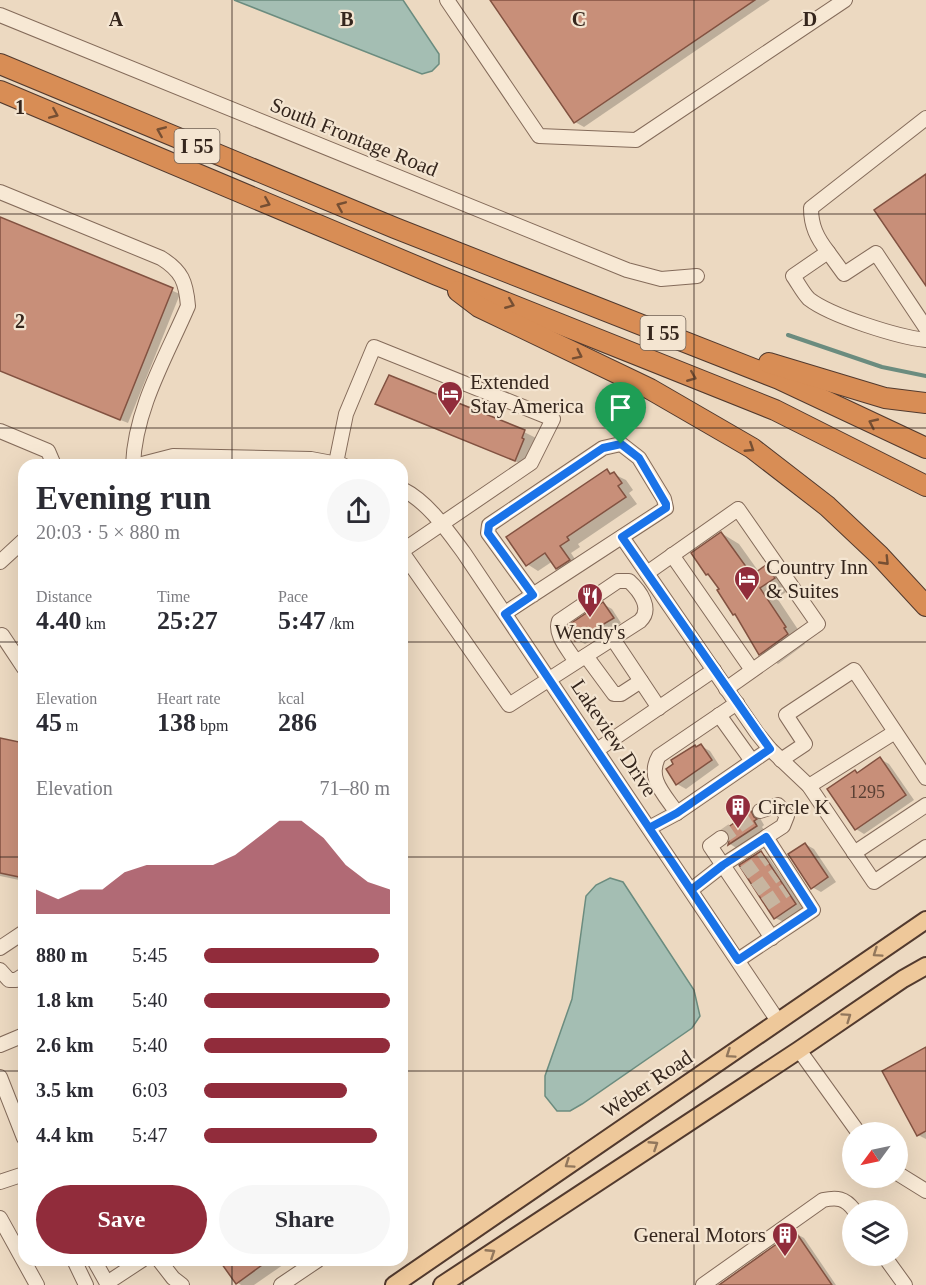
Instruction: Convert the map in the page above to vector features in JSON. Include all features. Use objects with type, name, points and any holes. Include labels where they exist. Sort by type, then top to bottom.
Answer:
[{"type":"highway","name":"I 55","points":[[0,64],[395,228],[779,379],[926,448]]},
{"type":"highway","name":"I 55","points":[[0,91],[436,275],[775,410],[926,486]]},
{"type":"highway","points":[[395,228],[726,351],[885,398],[926,403]]},
{"type":"highway","points":[[436,275],[479,307],[650,389],[752,448],[827,506],[879,555],[926,606]]},
{"type":"main road","name":"Weber Road","points":[[394,1285],[926,920]]},
{"type":"main road","points":[[442,1285],[903,979],[926,966]]},
{"type":"street","points":[[447,0],[539,136],[636,140],[845,0]]},
{"type":"street","name":"South Frontage Road","points":[[0,15],[627,270],[661,279],[697,276]]},
{"type":"street","points":[[925,336],[876,253],[844,274],[818,240],[811,223],[811,208],[926,118]]},
{"type":"street","points":[[0,192],[161,258],[175,267],[183,278],[188,306],[143,410],[134,443],[133,459]]},
{"type":"street","points":[[828,252],[793,276],[808,298],[820,306],[871,327],[925,336]]},
{"type":"street","points":[[341,459],[346,414],[374,347],[553,419],[531,463],[408,548]]},
{"type":"street","points":[[0,430],[48,451],[51,459]]},
{"type":"street","points":[[505,614],[666,508],[666,504],[639,458],[621,444],[603,448],[489,525],[488,533],[533,595]]},
{"type":"street","points":[[161,459],[173,456],[311,459]]},
{"type":"street","name":"Lakeview Drive","points":[[408,492],[442,524],[505,614],[778,1021]]},
{"type":"street","points":[[647,573],[738,509],[818,624],[726,688]]},
{"type":"street","points":[[622,537],[770,749],[809,786],[874,882],[926,847]]},
{"type":"street","points":[[0,562],[18,546]]},
{"type":"street","points":[[672,555],[752,670]]},
{"type":"street","points":[[408,561],[509,705],[549,679],[581,659],[613,639],[640,621],[646,614],[646,605],[632,583],[625,580],[615,583],[559,621],[558,634],[581,659],[614,694],[621,694],[641,681]]},
{"type":"street","points":[[1,635],[18,659]]},
{"type":"street","points":[[613,639],[659,708]]},
{"type":"street","points":[[597,750],[714,670]]},
{"type":"street","points":[[781,760],[805,744],[786,715],[854,670],[926,778]]},
{"type":"street","points":[[677,813],[656,783],[655,762],[659,756],[737,703]]},
{"type":"street","points":[[719,715],[752,762]]},
{"type":"street","points":[[809,786],[895,732]]},
{"type":"street","points":[[649,828],[677,813],[770,749]]},
{"type":"street","points":[[691,890],[723,865],[783,826],[787,816],[778,805],[760,812]]},
{"type":"street","points":[[854,853],[926,805]]},
{"type":"street","points":[[738,960],[813,910],[791,886],[770,855],[766,837]]},
{"type":"street","points":[[721,838],[710,846],[723,865],[739,877],[750,893],[760,908],[772,938]]},
{"type":"street","points":[[0,948],[18,936]]},
{"type":"street","points":[[0,970],[9,980],[18,979]]},
{"type":"street","points":[[0,1045],[18,1038]]},
{"type":"street","points":[[799,1050],[851,1122]]},
{"type":"street","points":[[0,1077],[18,1123]]},
{"type":"street","points":[[0,1182],[18,1176]]},
{"type":"street","points":[[908,1180],[926,1191]]},
{"type":"street","points":[[702,1285],[823,1200],[836,1197],[842,1200]]},
{"type":"street","points":[[0,1218],[18,1251]]},
{"type":"street","points":[[27,1266],[37,1285]]},
{"type":"street","points":[[77,1266],[86,1285]]},
{"type":"street","points":[[97,1266],[107,1284],[133,1266]]},
{"type":"street","points":[[164,1266],[182,1285]]},
{"type":"street","points":[[281,1285],[309,1266]]},
{"type":"street","points":[[891,1266],[905,1285]]},
{"type":"shaded area","points":[[234,0],[403,0],[439,54],[439,64],[432,71],[422,74]]},
{"type":"shaded area","points":[[610,878],[623,882],[694,990],[700,1016],[692,1028],[582,1104],[570,1111],[557,1111],[545,1096],[545,1076],[572,999],[586,896],[596,885]]},
{"type":"building","points":[[490,0],[755,0],[574,123]]},
{"type":"building","points":[[926,174],[926,286],[874,210]]},
{"type":"building","points":[[0,217],[173,288],[120,420],[0,371]]},
{"type":"building","name":"Extended Stay America","points":[[389,375],[525,430],[522,438],[524,439],[515,461],[375,404]]},
{"type":"building","points":[[607,469],[610,474],[614,472],[622,483],[618,486],[626,497],[567,537],[569,540],[560,546],[570,560],[556,569],[545,553],[526,566],[506,537]]},
{"type":"building","name":"Country Inn & Suites","points":[[721,532],[752,575],[766,565],[775,578],[760,588],[786,627],[784,628],[788,634],[759,655],[735,614],[733,615],[717,590],[719,589],[691,553]]},
{"type":"building","name":"Wendy's","points":[[603,602],[614,618],[575,641],[567,626]]},
{"type":"building","points":[[0,738],[18,742],[18,877],[0,873]]},
{"type":"building","points":[[701,744],[712,760],[676,785],[666,769],[673,764],[671,760],[695,745],[696,747]]},
{"type":"building","points":[[880,757],[906,795],[855,830],[827,789],[855,770],[857,773]]},
{"type":"building","name":"Circle K","points":[[751,811],[757,819],[754,821],[757,826],[728,845],[730,836],[724,830]]},
{"type":"building","name":"Circle K","points":[[805,843],[828,877],[811,889],[788,854]]},
{"type":"building","points":[[761,851],[796,904],[774,919],[739,865]]},
{"type":"building","points":[[926,1047],[926,1131],[917,1136],[882,1071]]},
{"type":"building","name":"General Motors","points":[[795,1231],[832,1285],[719,1285]]},
{"type":"building","points":[[223,1266],[261,1266],[236,1284]]},
{"type":"waterway","points":[[788,335],[882,367],[926,376]]},
{"type":"tunnel","points":[[721,838],[760,811]]},
{"type":"tunnel","points":[[744,873],[765,858]]},
{"type":"tunnel","points":[[755,890],[776,875]]},
{"type":"tunnel","points":[[765,904],[786,890]]},
{"type":"place","name":"Extended Stay America","points":[[450,417]]},
{"type":"place","name":"Country Inn & Suites","points":[[747,602]]},
{"type":"place","name":"Wendy's","points":[[590,619]]},
{"type":"place","name":"Circle K","points":[[738,830]]},
{"type":"place","name":"General Motors","points":[[785,1258]]},
{"type":"route","points":[[621,444],[603,448],[489,525],[488,533],[533,595],[505,614],[597,750],[649,828],[738,960],[813,910],[766,837],[723,865],[691,890],[649,828],[677,813],[770,749],[622,537],[666,508],[666,504],[639,458],[621,444]]}]
